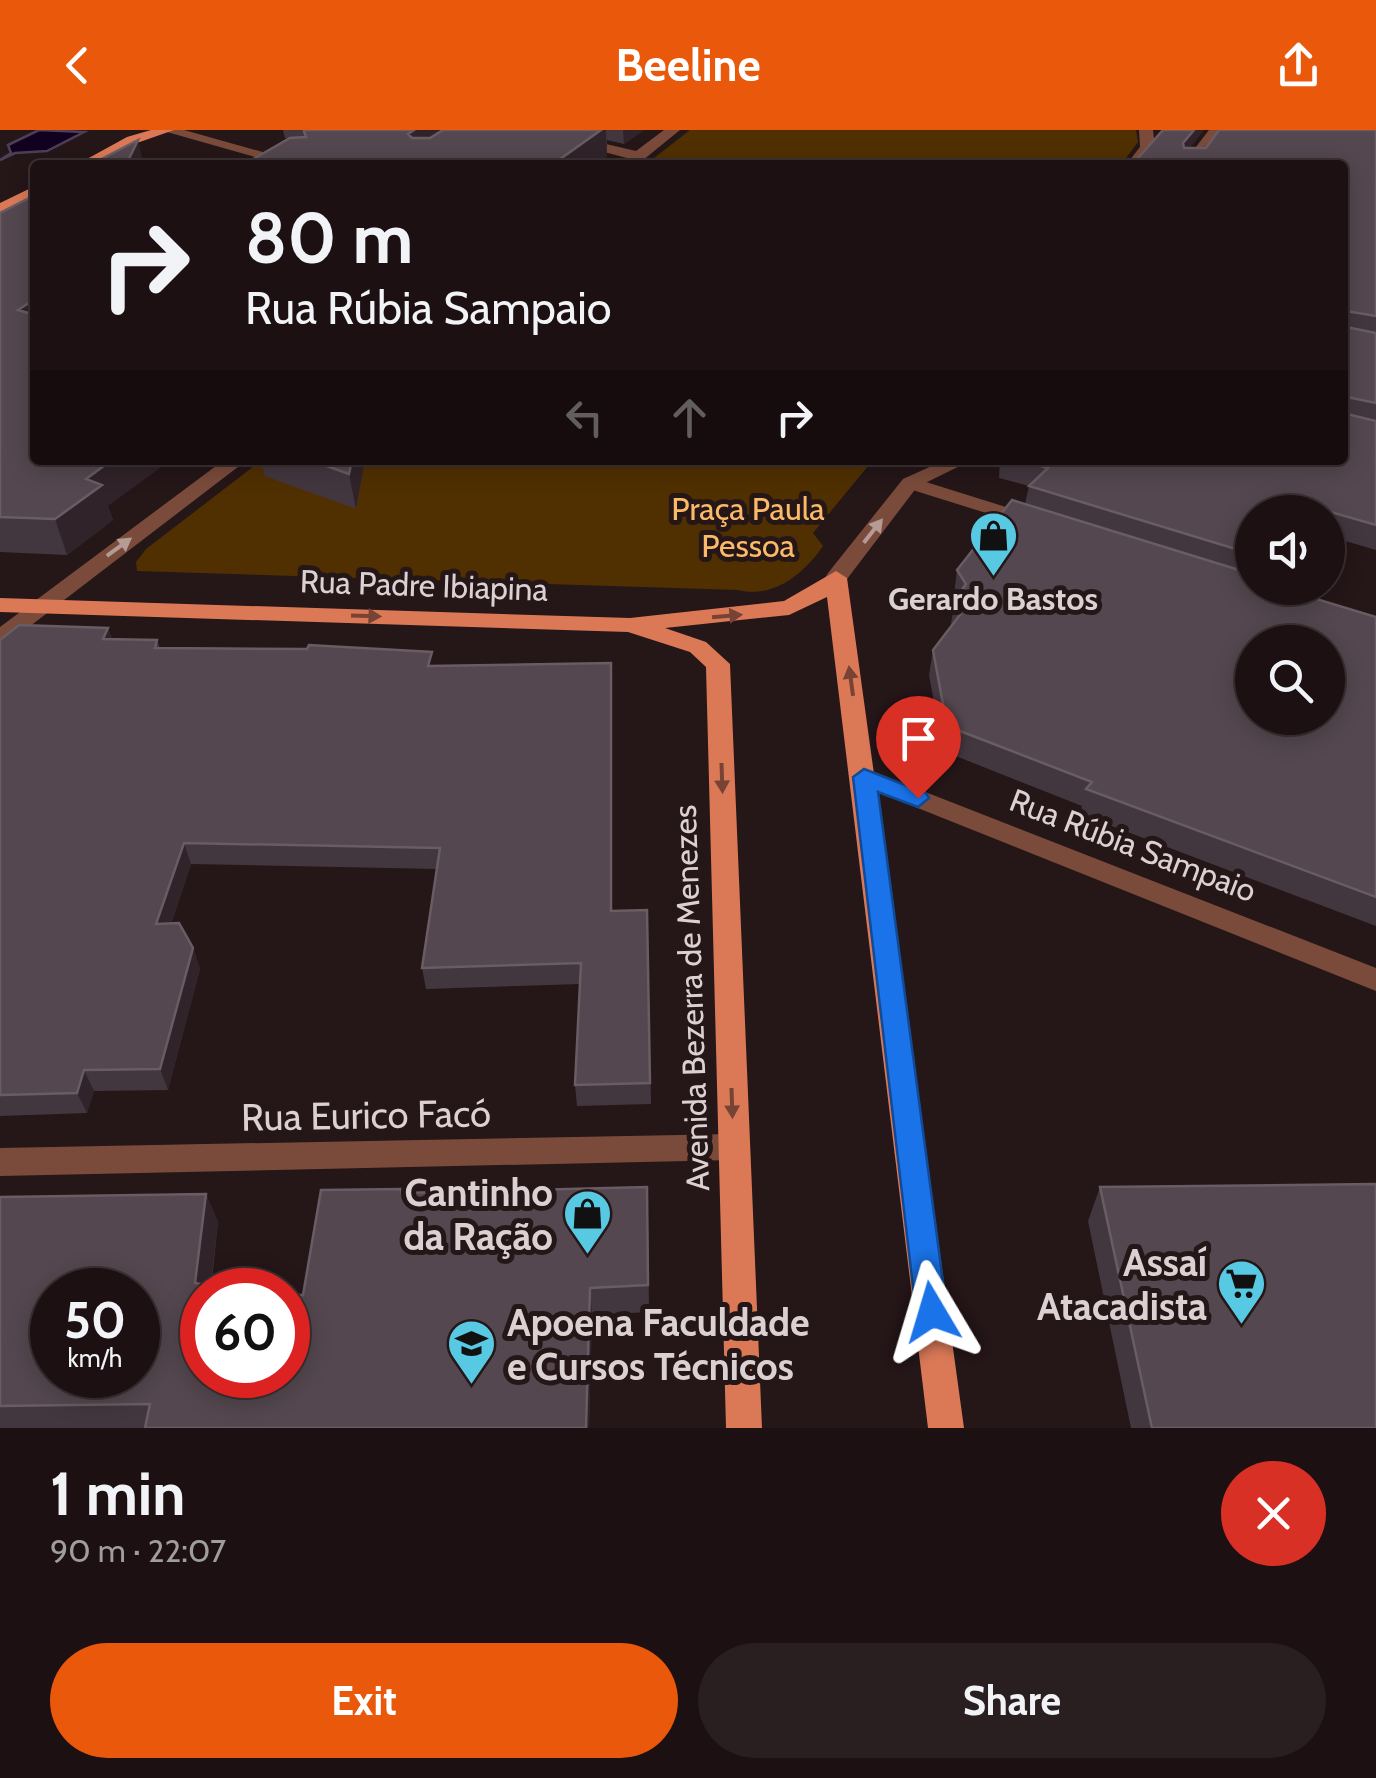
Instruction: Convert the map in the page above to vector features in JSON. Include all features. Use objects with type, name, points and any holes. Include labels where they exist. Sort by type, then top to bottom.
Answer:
[{"type":"main road","points":[[92,160],[135,135],[167,130]]},
{"type":"main road","points":[[0,209],[30,194]]},
{"type":"main road","points":[[836,578],[946,1428]]},
{"type":"main road","name":"Rua Padre Ibiapina","points":[[0,605],[630,625],[789,608],[828,588],[836,578]]},
{"type":"main road","name":"Avenida Bezerra de Menezes","points":[[630,625],[698,647],[718,664],[744,1428]]},
{"type":"street","points":[[167,130],[282,160]]},
{"type":"street","points":[[527,130],[633,160],[673,130]]},
{"type":"street","points":[[1138,160],[1148,147],[1146,130]]},
{"type":"street","points":[[1194,160],[1217,130]]},
{"type":"street","points":[[0,638],[230,465]]},
{"type":"street","points":[[836,578],[910,483],[913,465]]},
{"type":"street","points":[[910,483],[951,465]]},
{"type":"street","points":[[910,483],[1064,531]]},
{"type":"street","name":"Rua Rúbia Sampaio","points":[[864,777],[1376,980]]},
{"type":"street","name":"Rua Eurico Facó","points":[[0,1162],[733,1147]]},
{"type":"green space","points":[[690,130],[1136,130],[1138,142],[1125,160],[651,160]]},
{"type":"green space","name":"Praça Paula Pessoa","points":[[255,465],[869,465],[813,533],[823,546],[815,556],[797,575],[763,591],[137,571],[136,562],[146,549]]},
{"type":"shaded area","points":[[39,130],[84,132],[47,151],[15,153],[0,160],[11,153],[8,145]]},
{"type":"building","points":[[414,130],[408,134],[412,138],[430,138],[443,130],[601,130],[559,160],[252,160],[290,138],[306,137],[304,131]]},
{"type":"building","points":[[1163,130],[1194,130],[1183,143],[1184,148],[1206,148],[1219,130],[1376,130],[1376,316],[1348,311],[1348,160],[1136,160]]},
{"type":"building","points":[[138,140],[128,160],[100,160]]},
{"type":"building","points":[[30,198],[30,302],[18,310],[30,314],[30,465],[105,465],[86,479],[102,485],[55,519],[0,517],[0,213]]},
{"type":"building","points":[[1348,327],[1376,333],[1376,403],[1348,397]]},
{"type":"building","points":[[1348,414],[1376,421],[1376,525],[1345,516],[1345,495],[1235,495],[1235,549],[1029,486],[1048,468],[1038,465],[1348,465]]},
{"type":"building","points":[[324,465],[351,465],[349,474]]},
{"type":"building","points":[[1012,500],[1235,569],[1235,605],[1336,605],[1376,617],[1376,897],[1086,789],[1092,782],[947,726],[933,650],[969,603],[955,599],[966,584],[957,570]]},
{"type":"building","points":[[19,625],[108,628],[103,639],[157,640],[155,648],[307,649],[309,645],[432,652],[428,666],[611,663],[611,911],[647,910],[650,1083],[575,1085],[581,963],[422,968],[440,848],[184,843],[156,924],[179,923],[193,948],[160,1069],[84,1070],[77,1093],[0,1095],[0,640]]},
{"type":"building","name":"Assaí Atacadista","points":[[1376,1184],[1376,1428],[1152,1428],[1100,1187]]},
{"type":"building","points":[[647,1187],[648,1285],[590,1288],[586,1428],[145,1428],[150,1404],[0,1406],[0,1197],[206,1194],[197,1268],[180,1268],[180,1398],[310,1398],[308,1268],[321,1190],[401,1189],[401,1193]]},
{"type":"place","name":"Gerardo Bastos","points":[[993,578]]},
{"type":"place","name":"Cantinho da Ração","points":[[588,1256]]},
{"type":"place","name":"Assaí Atacadista","points":[[1242,1326]]},
{"type":"place","name":"Apoena Faculdade e Cursos Técnicos","points":[[472,1386]]},
{"type":"route","points":[[918,798],[864,777],[932,1312]]}]
